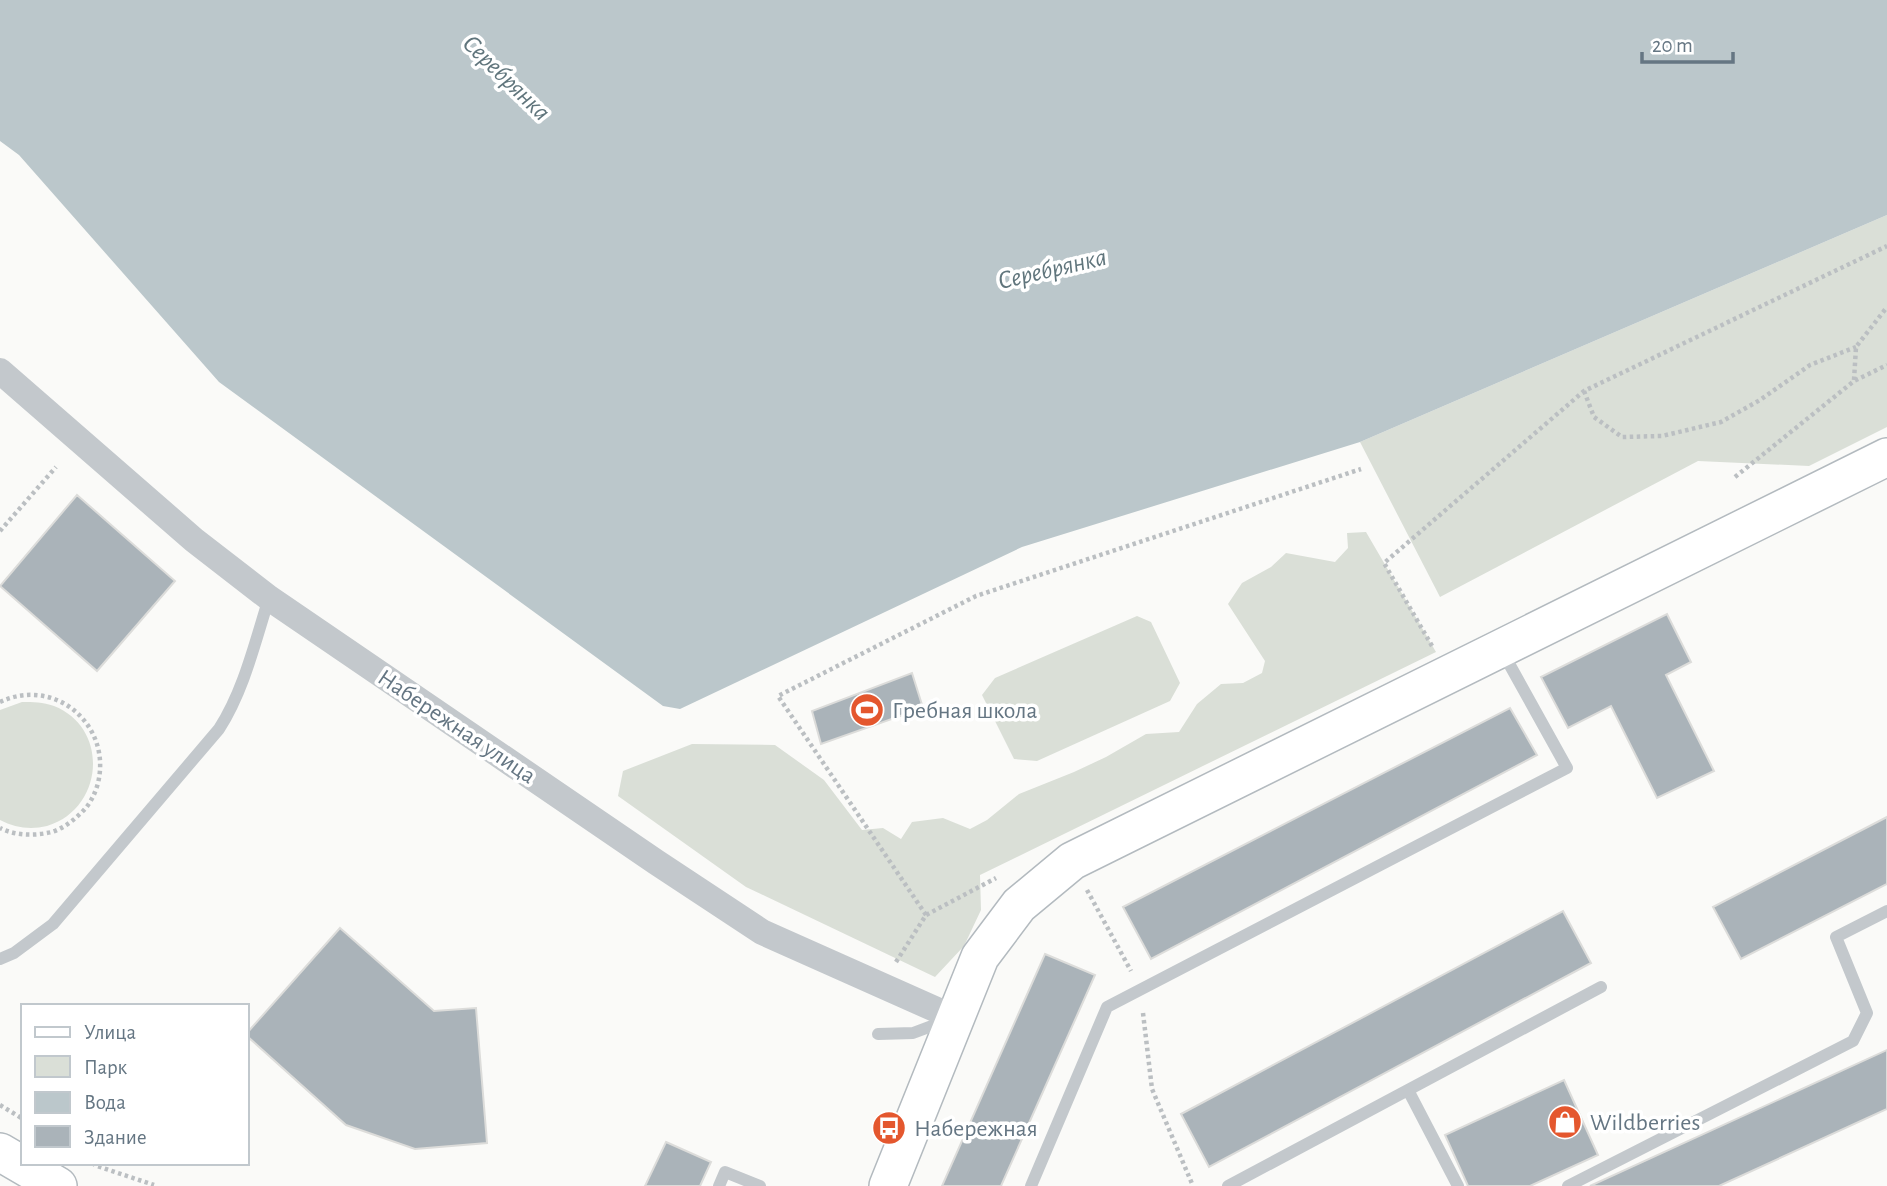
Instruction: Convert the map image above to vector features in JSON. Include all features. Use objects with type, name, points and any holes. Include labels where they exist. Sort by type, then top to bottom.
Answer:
[{"type":"street","name":"Набережная улица","points":[[0,371],[194,540],[269,598],[644,854],[762,932],[955,1018]]},
{"type":"street","points":[[888,1186],[980,957],[1019,905],[1072,860],[1887,457]]},
{"type":"street","points":[[0,1152],[21,1164]]},
{"type":"street","points":[[22,1165],[58,1186]]},
{"type":"lane","points":[[0,959],[14,953],[54,924],[219,729],[236,697],[269,598]]},
{"type":"lane","points":[[1031,1186],[1107,1007],[1567,768],[1501,648]]},
{"type":"lane","points":[[1568,1186],[1853,1041],[1867,1013],[1836,937],[1887,911]]},
{"type":"lane","points":[[1228,1186],[1601,986]]},
{"type":"lane","points":[[878,1034],[913,1033],[955,1018]]},
{"type":"lane","points":[[1408,1090],[1458,1186]]},
{"type":"lane","points":[[719,1186],[724,1172],[760,1186]]},
{"type":"path","points":[[1436,652],[1384,563],[1584,391],[1887,246]]},
{"type":"path","points":[[1584,391],[1594,417],[1622,437],[1662,436],[1721,422],[1760,400],[1810,365],[1856,347],[1887,307]]},
{"type":"path","points":[[1854,380],[1856,347]]},
{"type":"path","points":[[1735,477],[1854,380],[1887,365]]},
{"type":"path","points":[[0,531],[56,467]]},
{"type":"path","points":[[926,915],[778,696],[976,596],[1362,468]]},
{"type":"path","points":[[0,702],[20,695],[39,695],[72,709],[86,721],[95,737],[100,755],[100,773],[96,791],[87,807],[74,820],[58,830],[41,835],[22,835],[0,828]]},
{"type":"path","points":[[881,985],[926,915],[1007,872]]},
{"type":"path","points":[[1084,884],[1140,989],[1152,1089],[1193,1186]]},
{"type":"path","points":[[0,1105],[21,1118]]},
{"type":"path","points":[[94,1165],[155,1185]]},
{"type":"green space","points":[[1887,215],[1887,427],[1809,466],[1698,461],[1440,597],[1360,442]]},
{"type":"green space","points":[[1366,532],[1436,652],[980,875],[981,910],[964,946],[935,977],[746,887],[618,796],[623,771],[692,744],[775,745],[824,780],[862,830],[883,828],[901,839],[912,822],[943,818],[970,829],[987,820],[1019,794],[1106,757],[1146,734],[1179,732],[1197,704],[1221,684],[1243,683],[1262,673],[1265,661],[1228,604],[1242,583],[1271,567],[1286,553],[1335,562],[1348,548],[1347,533]]},
{"type":"green space","points":[[1137,616],[1151,622],[1180,683],[1170,701],[1037,761],[1014,759],[982,695],[995,678]]},
{"type":"green space","points":[[22,702],[54,706],[72,717],[85,732],[91,749],[93,768],[89,786],[80,803],[66,817],[47,826],[29,828],[0,820],[0,710]]},
{"type":"water","name":"Серебрянка","points":[[0,0],[1887,0],[1887,215],[1360,442],[1022,547],[680,709],[663,706],[219,382],[19,155],[0,141]]},
{"type":"building","points":[[77,495],[175,581],[97,671],[0,586]]},
{"type":"building","points":[[1667,614],[1691,662],[1666,675],[1714,771],[1657,798],[1611,706],[1568,728],[1541,677]]},
{"type":"building","name":"Гребная школа","points":[[912,673],[923,708],[821,744],[812,711]]},
{"type":"building","points":[[1510,708],[1537,755],[1151,959],[1123,907]]},
{"type":"building","points":[[1887,817],[1887,884],[1741,959],[1713,907]]},
{"type":"building","points":[[1563,911],[1591,963],[1209,1167],[1181,1114]]},
{"type":"building","points":[[340,928],[434,1011],[476,1008],[487,1143],[415,1149],[346,1125],[248,1037],[248,1032]]},
{"type":"building","points":[[1045,954],[1095,975],[1001,1186],[942,1186]]},
{"type":"building","points":[[1887,1050],[1887,1109],[1719,1186],[1590,1186]]},
{"type":"building","points":[[1564,1080],[1598,1155],[1530,1186],[1468,1186],[1445,1135]]},
{"type":"building","points":[[666,1142],[711,1162],[700,1186],[645,1186]]},
{"type":"place","name":"Гребная школа","points":[[867,710]]},
{"type":"place","name":"Wildberries","points":[[1565,1122]]},
{"type":"place","name":"Набережная","points":[[889,1128]]}]
